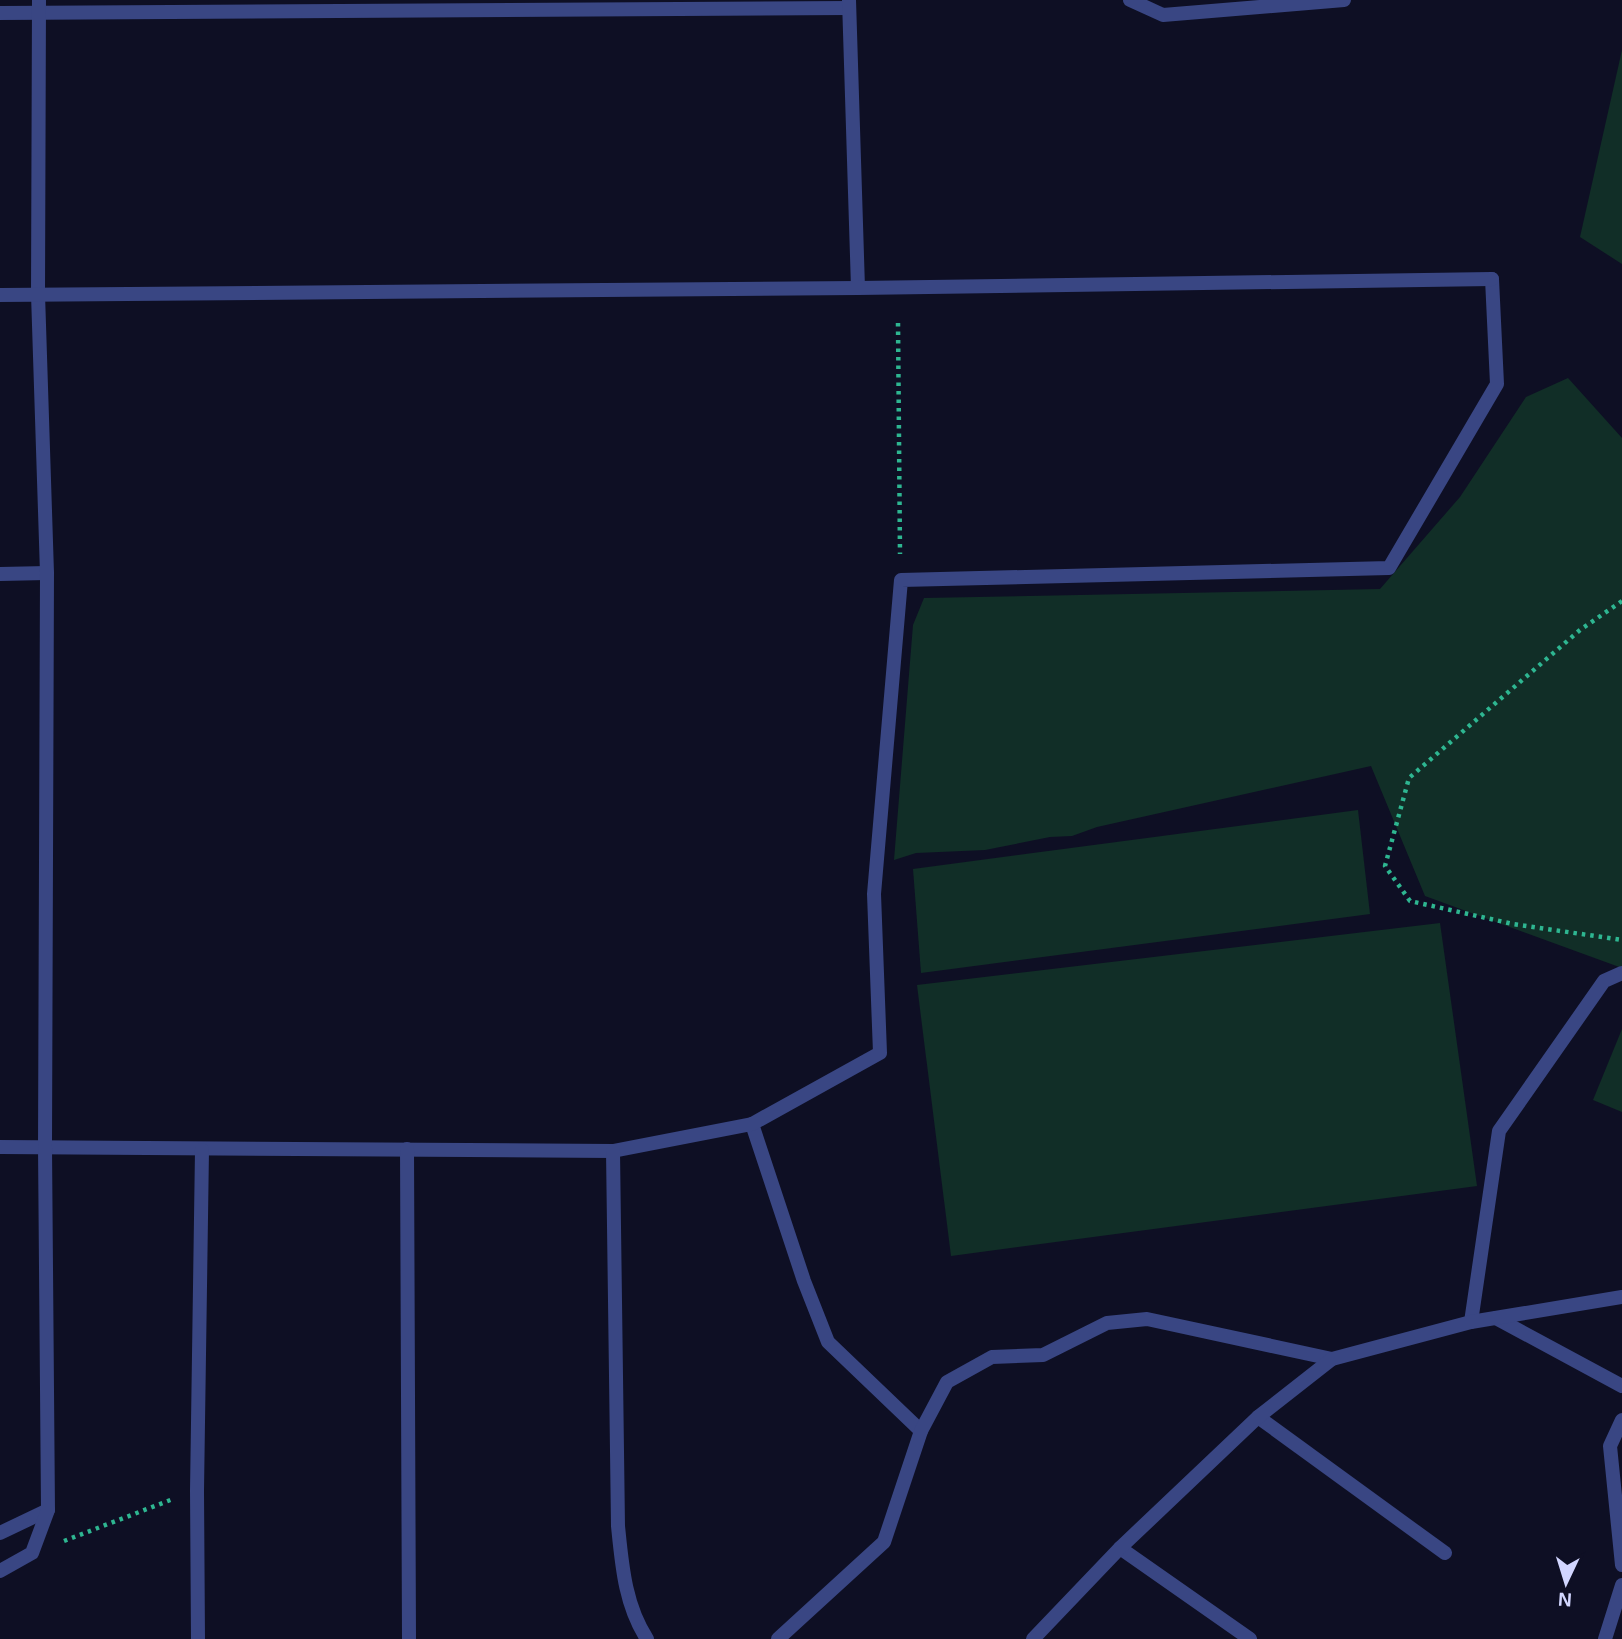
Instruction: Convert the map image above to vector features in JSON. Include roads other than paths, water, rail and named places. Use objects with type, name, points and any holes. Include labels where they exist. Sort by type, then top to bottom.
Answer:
[{"type":"street","points":[[1130,0],[1163,15],[1344,0]]},
{"type":"street","points":[[0,13],[39,6],[849,4],[858,288]]},
{"type":"street","points":[[0,1571],[32,1553],[48,1510],[45,1147],[47,573],[38,294],[39,6]]},
{"type":"street","points":[[0,295],[858,288],[1492,279],[1497,384],[1389,568],[901,580],[874,894],[880,1053],[752,1124],[614,1151],[0,1147]]},
{"type":"street","points":[[0,574],[47,573]]},
{"type":"street","points":[[1471,1322],[1499,1131],[1604,981],[1622,973]]},
{"type":"street","points":[[752,1124],[804,1281],[828,1342],[921,1431]]},
{"type":"street","points":[[407,1149],[410,1639]]},
{"type":"street","points":[[198,1639],[201,1150]]},
{"type":"street","points":[[614,1151],[618,1526],[624,1582],[637,1624],[647,1639]]},
{"type":"street","points":[[1033,1639],[1120,1548],[1258,1417],[1332,1359],[1471,1322],[1622,1297]]},
{"type":"street","points":[[1496,1318],[1622,1386]]},
{"type":"street","points":[[778,1639],[884,1542],[921,1431],[947,1381],[992,1357],[1044,1355],[1107,1323],[1147,1319],[1332,1359]]},
{"type":"street","points":[[1258,1417],[1445,1553]]},
{"type":"street","points":[[1622,1420],[1610,1446],[1622,1564]]},
{"type":"street","points":[[0,1533],[48,1510]]},
{"type":"street","points":[[1120,1548],[1250,1639]]},
{"type":"street","points":[[1605,1639],[1622,1585]]}]
